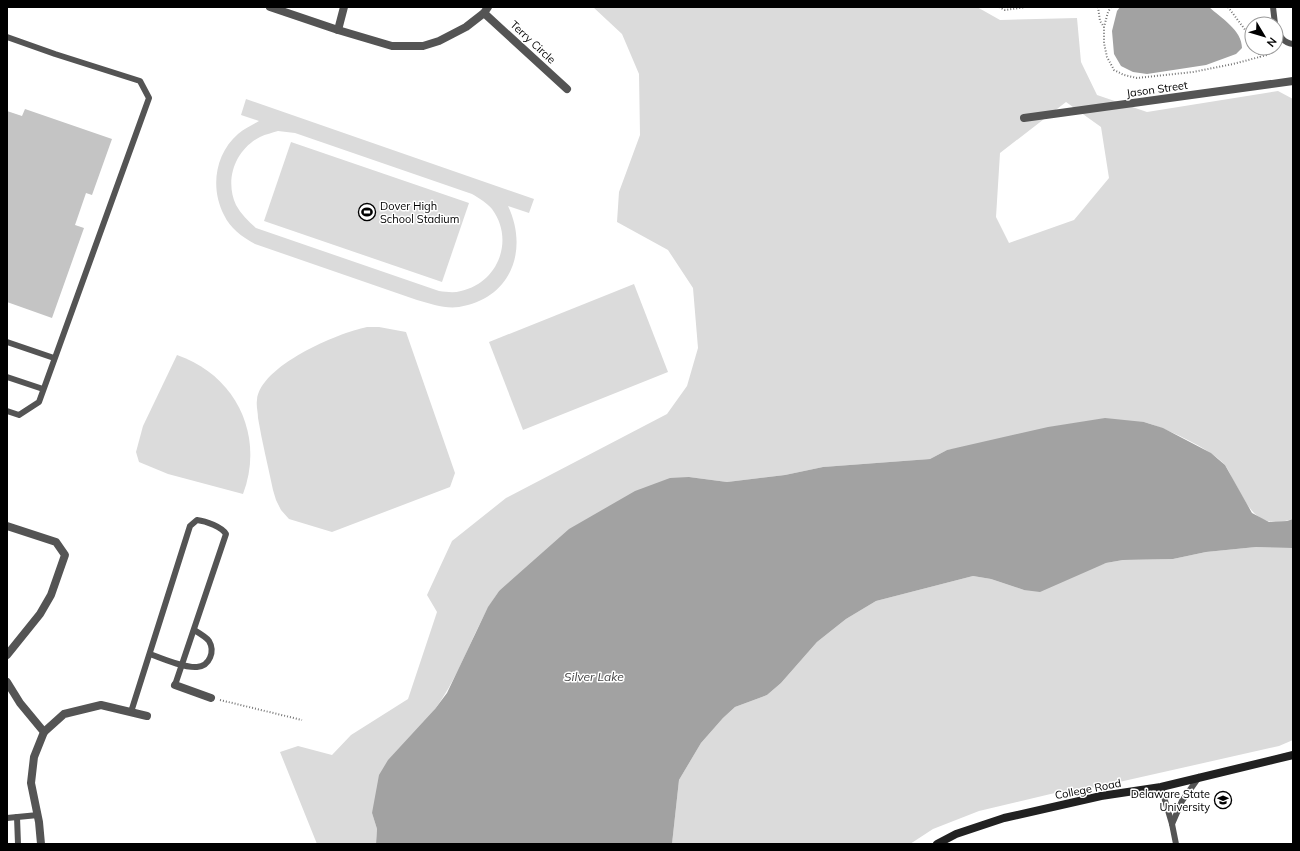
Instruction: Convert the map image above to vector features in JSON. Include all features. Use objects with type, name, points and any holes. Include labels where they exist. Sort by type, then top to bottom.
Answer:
[{"type":"street","points":[[270,7],[338,30],[392,46],[422,46],[439,41],[466,28],[486,10]]},
{"type":"street","points":[[338,30],[344,7]]},
{"type":"street","name":"Terry Circle","points":[[486,10],[567,89]]},
{"type":"street","name":"Jason Street","points":[[1024,118],[1293,82]]},
{"type":"street","points":[[7,526],[56,542],[65,555],[51,595],[40,614],[7,655]]},
{"type":"street","points":[[7,682],[20,703],[44,732]]},
{"type":"street","points":[[175,685],[211,698]]},
{"type":"street","points":[[41,844],[38,815],[31,783],[34,756],[44,732],[64,714],[101,705],[147,716]]},
{"type":"street","name":"College Road","points":[[937,844],[956,834],[1004,818],[1101,796],[1161,787],[1293,755]]},
{"type":"lane","points":[[7,37],[140,82],[149,98],[39,402],[19,415],[7,411]]},
{"type":"lane","points":[[1284,40],[1288,44],[1293,44]]},
{"type":"lane","points":[[7,342],[54,358]]},
{"type":"lane","points":[[7,377],[43,389]]},
{"type":"lane","points":[[131,712],[190,526],[197,520],[224,530],[226,534],[175,685]]},
{"type":"lane","points":[[150,654],[182,665],[197,667],[206,664],[210,659],[212,648],[208,640],[194,630]]},
{"type":"lane","points":[[1172,824],[1182,801],[1199,777]]},
{"type":"lane","points":[[1161,787],[1172,824],[1176,844]]},
{"type":"lane","points":[[7,818],[38,815]]},
{"type":"lane","points":[[17,817],[18,844]]},
{"type":"path","points":[[999,7],[1005,10],[1026,7]]},
{"type":"path","points":[[1098,7],[1100,21],[1104,27]]},
{"type":"path","points":[[1111,7],[1104,27],[1104,43],[1107,57],[1114,70],[1124,75],[1137,78],[1193,72],[1264,56]]},
{"type":"path","points":[[1228,7],[1244,28]]},
{"type":"path","points":[[211,698],[302,720]]},
{"type":"shaded area","points":[[593,7],[977,7],[1000,20],[1077,18],[1081,62],[1097,95],[1147,112],[1278,91],[1293,99],[1293,519],[1280,522],[1261,518],[1248,506],[1225,465],[1218,459],[1187,439],[1144,422],[947,450],[930,459],[823,467],[785,475],[727,482],[689,477],[499,591],[482,620],[453,681],[372,813],[377,829],[376,844],[317,844],[280,752],[298,746],[332,755],[351,735],[408,699],[437,612],[427,595],[452,541],[506,498],[667,414],[687,386],[698,348],[693,288],[668,250],[617,222],[619,192],[640,135],[639,74],[622,34]],"holes":[[[1066,102],[1101,127],[1109,178],[1074,220],[1009,243],[996,217],[1000,153]]]},
{"type":"shaded area","points":[[246,99],[534,199],[529,213],[508,206],[514,223],[517,239],[511,270],[503,283],[492,294],[477,302],[459,307],[438,306],[255,244],[237,232],[230,224],[224,215],[217,194],[217,172],[224,151],[238,134],[259,121],[241,115]],"holes":[[[278,131],[295,133],[472,194],[483,201],[492,209],[499,221],[502,234],[502,246],[499,259],[493,270],[485,279],[474,286],[456,292],[439,291],[256,228],[236,205],[231,185],[234,166],[244,149],[260,137]]]},
{"type":"shaded area","points":[[291,142],[469,203],[442,282],[264,221]]},
{"type":"shaded area","points":[[634,284],[668,372],[523,430],[489,342]]},
{"type":"shaded area","points":[[367,327],[379,327],[406,332],[455,473],[450,487],[332,532],[289,519],[281,510],[273,490],[265,454],[258,418],[257,400],[261,387],[271,375],[285,364],[320,344],[354,330]]},
{"type":"shaded area","points":[[177,355],[198,364],[215,377],[230,392],[240,410],[247,430],[250,451],[249,472],[243,494],[168,474],[139,462],[136,452],[143,426]]},
{"type":"shaded area","points":[[1256,547],[1293,548],[1293,740],[1279,746],[1097,787],[1059,792],[979,811],[933,829],[910,844],[672,844],[679,780],[701,743],[735,707],[767,695],[781,683],[817,642],[846,619],[876,601],[973,576],[991,579],[1024,590],[1106,563],[1123,560],[1173,559],[1206,552]]},
{"type":"water","points":[[1120,7],[1209,7],[1235,30],[1239,36],[1242,48],[1236,54],[1206,65],[1147,74],[1133,72],[1121,66],[1114,54],[1112,31],[1117,11]]},
{"type":"water","name":"Silver Lake","points":[[1105,418],[1144,422],[1163,428],[1211,453],[1225,465],[1252,513],[1269,522],[1287,521],[1293,519],[1293,548],[1256,547],[1206,552],[1173,559],[1123,560],[1106,563],[1040,592],[1024,590],[991,579],[973,576],[876,601],[846,619],[817,642],[781,683],[767,695],[735,707],[701,743],[679,780],[672,844],[376,844],[377,829],[372,813],[379,775],[388,760],[435,709],[447,693],[488,607],[499,591],[569,529],[635,491],[670,478],[689,477],[727,482],[785,475],[823,467],[930,459],[947,450],[1048,427]]},
{"type":"building","points":[[25,109],[112,139],[92,195],[86,193],[75,225],[84,228],[52,318],[7,302],[7,111],[22,116]]},
{"type":"place","name":"Dover High School Stadium","points":[[367,212]]},
{"type":"place","name":"Delaware State University","points":[[1223,800]]}]
